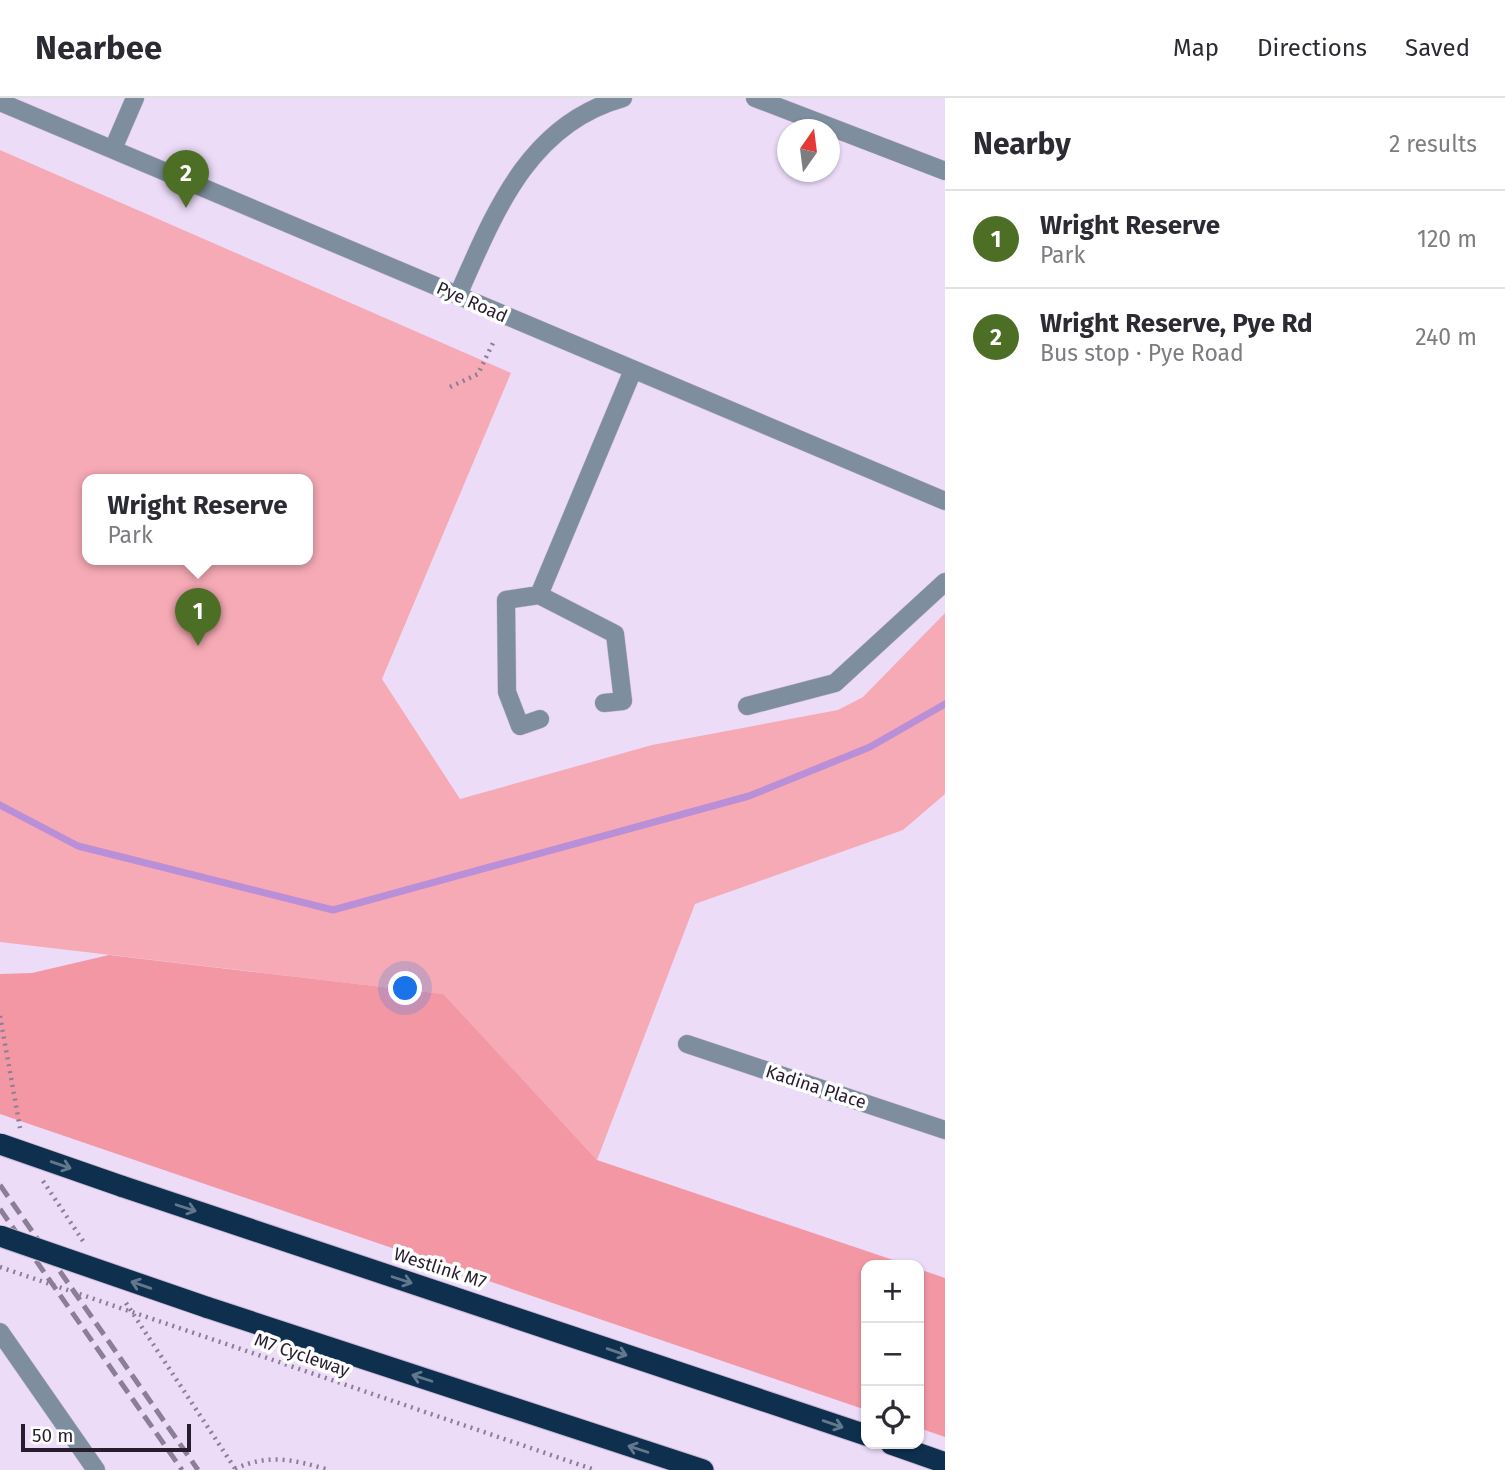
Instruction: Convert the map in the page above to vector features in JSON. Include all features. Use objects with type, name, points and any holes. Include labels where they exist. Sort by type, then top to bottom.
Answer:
[{"type":"highway","name":"Westlink M7","points":[[0,1144],[861,1433]]},
{"type":"highway","points":[[0,1236],[206,1307],[703,1470]]},
{"type":"highway","points":[[906,1449],[945,1462]]},
{"type":"street","points":[[113,149],[135,98]]},
{"type":"street","points":[[458,295],[496,207],[531,156],[582,115],[623,98]]},
{"type":"street","points":[[755,98],[945,171]]},
{"type":"street","name":"Pye Road","points":[[0,102],[945,501]]},
{"type":"street","points":[[539,595],[634,370]]},
{"type":"street","points":[[747,706],[835,683],[945,582]]},
{"type":"street","points":[[540,719],[520,726],[507,692],[506,600],[539,595],[615,634],[624,701],[604,703]]},
{"type":"street","name":"Kadina Place","points":[[687,1044],[945,1130]]},
{"type":"street","points":[[0,1332],[96,1470]]},
{"type":"path","points":[[450,387],[478,374],[494,343]]},
{"type":"path","name":"M7 Cycleway","points":[[0,1267],[595,1470]]},
{"type":"path","points":[[236,1469],[269,1458],[289,1458],[329,1470]]},
{"type":"shaded area","points":[[0,150],[511,373],[382,679],[460,799],[652,745],[838,710],[863,697],[945,613],[945,794],[903,830],[695,904],[597,1160],[442,994],[0,942]]},
{"type":"shaded area","points":[[109,955],[443,994],[597,1160],[893,1260],[861,1260],[861,1408],[0,1114],[0,974],[32,973]]},
{"type":"shaded area","points":[[924,1271],[945,1278],[945,1437],[924,1430]]},
{"type":"waterway","points":[[0,805],[78,846],[333,910],[749,796],[870,747],[945,704]]},
{"type":"railway","points":[[0,1185],[198,1470]]},
{"type":"railway","points":[[0,1209],[182,1470]]},
{"type":"place","name":"Wright Reserve, Pye Rd","points":[[186,208]]},
{"type":"place","name":"Wright Reserve","points":[[198,646]]}]
